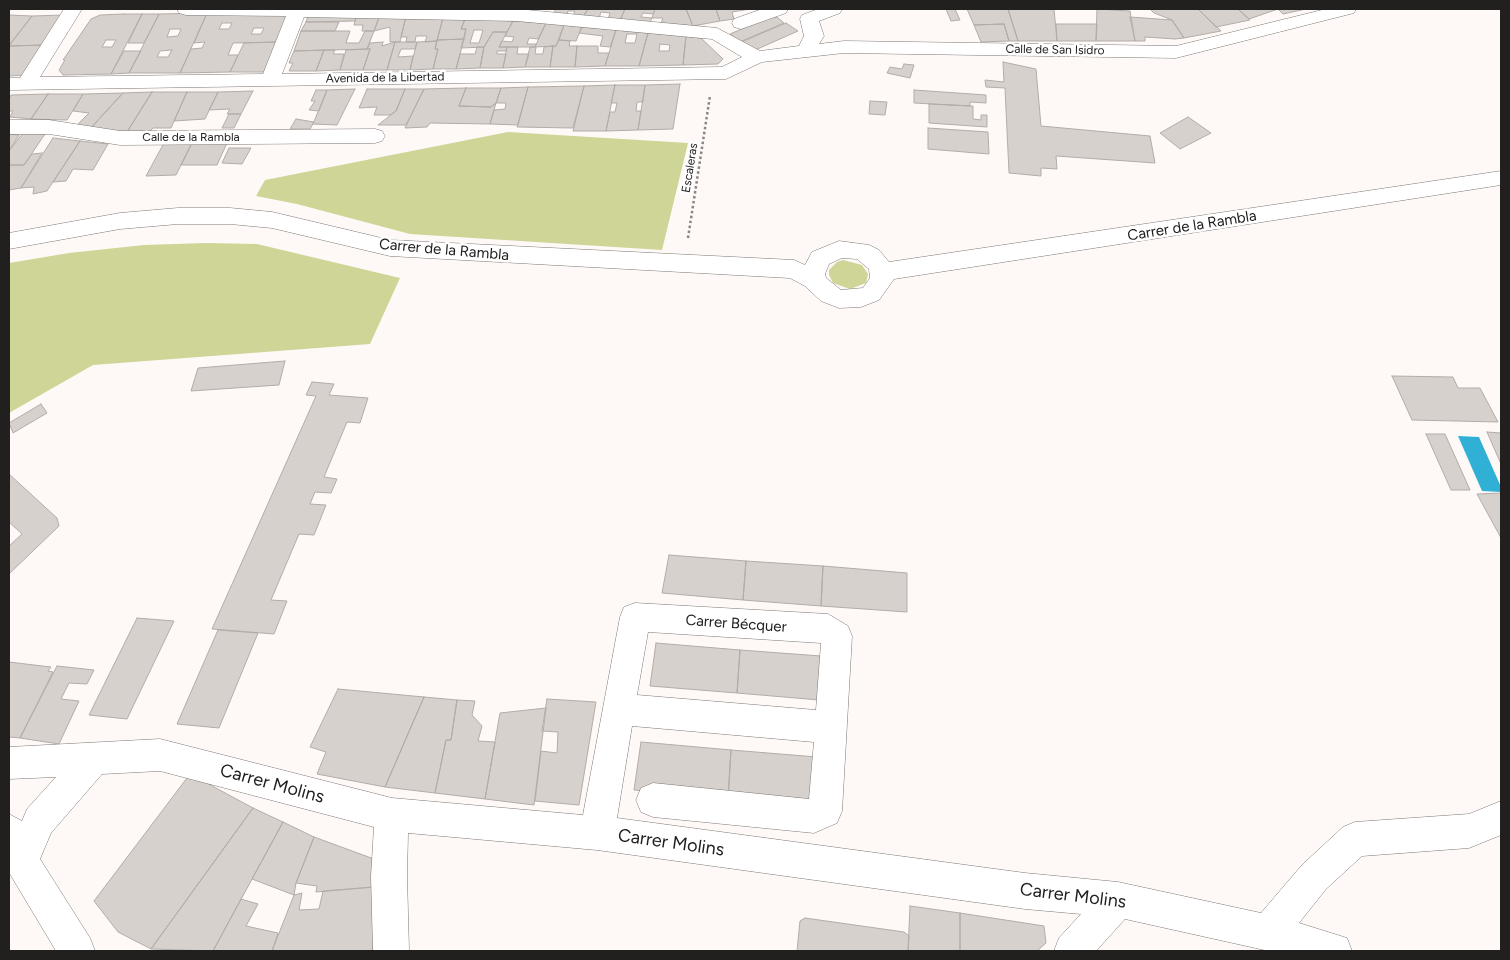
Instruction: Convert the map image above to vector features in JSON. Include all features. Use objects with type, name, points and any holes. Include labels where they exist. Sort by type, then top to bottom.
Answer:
[{"type":"street","points":[[17,84],[73,9]]},
{"type":"street","points":[[186,9],[517,15],[717,34],[757,57]]},
{"type":"street","points":[[741,24],[779,9]]},
{"type":"street","points":[[805,53],[814,36],[802,14],[833,9]]},
{"type":"street","name":"Calle de San Isidro","points":[[757,57],[805,53],[844,47],[1176,52],[1348,9]]},
{"type":"street","points":[[270,80],[301,10]]},
{"type":"street","name":"Avenida de la Libertad","points":[[17,84],[714,74],[726,73],[757,57]]},
{"type":"street","name":"Calle de la Rambla","points":[[9,127],[49,127],[120,138],[375,136]]},
{"type":"street","name":"Carrer de la Rambla","points":[[882,272],[1501,178]]},
{"type":"street","name":"Carrer de la Rambla","points":[[9,241],[120,221],[178,216],[230,216],[272,220],[390,248],[684,265],[809,269]]},
{"type":"street","points":[[839,249],[850,249],[871,256],[882,272],[882,280],[871,294],[850,300],[829,296],[820,289],[809,269],[839,249]]},
{"type":"street","name":"Carrer Bécquer","points":[[597,833],[635,617],[833,631],[838,641],[825,811],[820,815],[653,800]]},
{"type":"street","points":[[618,709],[832,727]]},
{"type":"street","name":"Carrer Molins","points":[[9,763],[160,755],[392,815],[597,833],[1025,891],[1118,900],[1268,933],[1334,951]]},
{"type":"street","points":[[22,862],[39,821],[95,758]]},
{"type":"street","points":[[391,951],[389,876],[392,815]]},
{"type":"street","points":[[1268,933],[1314,877],[1356,838],[1469,831],[1501,818]]},
{"type":"street","points":[[9,830],[22,862],[77,951]]},
{"type":"street","points":[[1072,951],[1118,900]]},
{"type":"path","name":"Escaleras","points":[[684,265],[714,74]]},
{"type":"green space","points":[[508,132],[688,143],[662,250],[410,234],[297,204],[256,196],[265,180]]},
{"type":"green space","points":[[257,244],[400,278],[370,344],[93,365],[9,413],[9,263],[69,253],[144,245]]},
{"type":"green space","points":[[843,260],[862,265],[868,274],[866,283],[850,289],[833,283],[829,270],[837,262]]},
{"type":"water","points":[[1458,436],[1479,437],[1501,487],[1501,492],[1482,491]]},
{"type":"building","points":[[556,9],[588,9],[583,17],[572,17],[575,11],[568,11],[566,17],[551,16]]},
{"type":"building","points":[[588,9],[625,9],[620,20],[608,19],[610,13],[601,12],[599,18],[583,17]]},
{"type":"building","points":[[625,9],[655,9],[653,14],[643,13],[641,17],[652,18],[650,22],[620,20]]},
{"type":"building","points":[[655,9],[686,9],[693,26],[661,23],[663,18],[652,18]]},
{"type":"building","points":[[686,9],[716,9],[720,21],[693,26]]},
{"type":"building","points":[[716,9],[750,9],[732,12],[734,19],[720,21]]},
{"type":"building","points":[[946,9],[955,9],[960,20],[951,21]]},
{"type":"building","points":[[967,9],[1008,9],[1018,41],[1009,41],[1004,24],[974,25]]},
{"type":"building","points":[[1008,9],[1054,9],[1057,41],[1018,41]]},
{"type":"building","points":[[1097,9],[1130,11],[1135,41],[1096,41]]},
{"type":"building","points":[[1150,9],[1198,9],[1221,31],[1184,38],[1172,20],[1154,13]]},
{"type":"building","points":[[1198,9],[1238,9],[1250,20],[1216,27]]},
{"type":"building","points":[[1238,9],[1278,9],[1249,19]]},
{"type":"building","points":[[1278,9],[1306,9],[1283,14]]},
{"type":"building","points":[[290,12],[277,42],[233,43],[228,55],[238,55],[230,72],[180,73],[191,49],[202,48],[205,42],[194,43],[207,13]],"holes":[[[222,23],[232,23],[229,29],[219,29]],[[254,28],[264,28],[261,34],[251,34]]]},
{"type":"building","points":[[207,13],[180,73],[129,73],[159,14]],"holes":[[[170,29],[181,29],[178,36],[167,37]],[[172,50],[168,57],[157,57],[160,51]]]},
{"type":"building","points":[[142,14],[111,74],[63,75],[59,70],[65,60],[63,60],[91,19],[100,15]],"holes":[[[106,40],[116,40],[112,47],[102,47]]]},
{"type":"building","points":[[142,14],[159,14],[144,43],[128,43]]},
{"type":"building","points":[[357,14],[380,15],[374,31],[362,31],[363,25],[354,25]]},
{"type":"building","points":[[357,14],[355,21],[306,22],[308,16]]},
{"type":"building","points":[[9,15],[32,16],[10,44],[9,44]]},
{"type":"building","points":[[64,15],[45,45],[9,46],[32,16]]},
{"type":"building","points":[[380,15],[406,16],[400,42],[390,42],[390,27],[374,31]]},
{"type":"building","points":[[406,16],[443,18],[437,41],[425,42],[427,36],[416,36],[415,42],[406,42],[407,37],[401,37]]},
{"type":"building","points":[[770,17],[777,17],[784,23],[740,42],[730,34]]},
{"type":"building","points":[[1130,17],[1172,20],[1184,38],[1145,37],[1145,41],[1135,41]]},
{"type":"building","points":[[443,18],[465,19],[461,29],[466,29],[464,39],[437,40]]},
{"type":"building","points":[[465,19],[513,21],[507,32],[493,32],[484,47],[461,48],[466,29],[461,29]],"holes":[[[474,30],[483,30],[479,43],[470,43]]]},
{"type":"building","points":[[513,21],[546,23],[538,39],[529,38],[527,44],[536,44],[535,47],[499,47],[502,41],[512,42],[514,37],[505,36]]},
{"type":"building","points":[[306,22],[339,22],[335,31],[301,31]]},
{"type":"building","points":[[546,23],[564,25],[556,46],[535,47]]},
{"type":"building","points":[[786,23],[798,31],[753,51],[741,42]]},
{"type":"building","points":[[1004,24],[1009,41],[981,42],[974,25]]},
{"type":"building","points":[[1056,24],[1097,24],[1096,41],[1057,41]]},
{"type":"building","points":[[564,25],[582,27],[576,41],[559,40]]},
{"type":"building","points":[[582,27],[616,30],[610,47],[600,46],[603,36],[579,33]]},
{"type":"building","points":[[616,30],[648,33],[639,66],[605,66]],"holes":[[[627,34],[637,34],[635,43],[625,43]]]},
{"type":"building","points":[[301,31],[350,31],[346,43],[359,43],[365,31],[374,31],[367,49],[294,51]]},
{"type":"building","points":[[493,32],[507,32],[499,47],[507,47],[506,51],[497,51],[497,54],[506,54],[503,68],[480,68],[484,47]]},
{"type":"building","points":[[648,33],[686,36],[683,65],[639,66]],"holes":[[[660,44],[670,45],[669,51],[659,51]]]},
{"type":"building","points":[[686,36],[701,38],[723,59],[718,64],[683,65]]},
{"type":"building","points":[[464,39],[456,69],[433,69],[438,49],[435,49],[437,40]]},
{"type":"building","points":[[559,40],[570,41],[569,46],[577,46],[575,67],[550,67],[553,46],[556,46]]},
{"type":"building","points":[[437,41],[435,49],[438,49],[433,69],[410,70],[417,42]]},
{"type":"building","points":[[277,42],[265,72],[230,72],[244,43]]},
{"type":"building","points":[[383,42],[382,46],[395,42],[387,70],[363,70],[370,49],[367,49],[370,43]]},
{"type":"building","points":[[395,42],[417,42],[415,49],[401,49],[398,57],[413,56],[410,70],[387,70]]},
{"type":"building","points":[[45,45],[25,75],[9,76],[9,46]]},
{"type":"building","points":[[553,46],[550,67],[525,67],[530,47],[536,47],[535,54],[543,54],[544,47]]},
{"type":"building","points":[[577,46],[598,46],[598,53],[609,53],[605,66],[575,67]]},
{"type":"building","points":[[477,47],[484,47],[480,68],[456,69],[460,54],[475,54]]},
{"type":"building","points":[[507,47],[518,47],[517,54],[529,54],[525,67],[503,68]]},
{"type":"building","points":[[370,49],[363,70],[340,70],[346,50]]},
{"type":"building","points":[[324,50],[316,71],[289,71],[293,63],[289,63],[294,51]]},
{"type":"building","points":[[324,50],[335,50],[333,54],[344,54],[340,70],[316,71]]},
{"type":"building","points":[[124,51],[141,51],[129,73],[111,74]]},
{"type":"building","points":[[1003,62],[1036,69],[1041,126],[1150,136],[1155,163],[1056,156],[1057,169],[1041,168],[1041,176],[1009,173],[1005,88],[986,87],[985,80],[1004,82]]},
{"type":"building","points":[[904,64],[914,65],[910,78],[887,73],[890,67],[902,69]]},
{"type":"building","points":[[680,84],[673,129],[638,130],[645,85]]},
{"type":"building","points":[[615,85],[645,85],[643,102],[637,102],[636,111],[641,111],[638,130],[606,131],[610,112],[615,112],[617,103],[611,103]]},
{"type":"building","points":[[615,85],[606,131],[573,131],[584,86]]},
{"type":"building","points":[[584,86],[573,128],[517,127],[528,87]]},
{"type":"building","points":[[528,87],[518,125],[490,124],[494,110],[505,109],[506,103],[496,103],[501,88]]},
{"type":"building","points":[[466,88],[501,88],[496,103],[491,107],[459,106]]},
{"type":"building","points":[[466,88],[459,106],[491,107],[496,103],[490,124],[430,123],[427,127],[405,128],[424,89]]},
{"type":"building","points":[[355,89],[337,125],[313,124],[327,90]]},
{"type":"building","points":[[367,89],[405,89],[396,111],[390,115],[374,115],[377,107],[359,108]]},
{"type":"building","points":[[405,89],[424,89],[406,125],[378,125],[396,111]]},
{"type":"building","points":[[316,90],[327,90],[319,111],[309,110],[315,101],[311,101]]},
{"type":"building","points":[[914,90],[986,95],[986,103],[970,102],[970,106],[914,103]]},
{"type":"building","points":[[253,91],[241,114],[227,114],[230,109],[209,110],[218,92]]},
{"type":"building","points":[[152,92],[127,132],[88,131],[123,93]]},
{"type":"building","points":[[152,92],[187,92],[171,128],[153,128],[150,131],[127,132]]},
{"type":"building","points":[[187,92],[218,92],[205,119],[174,121]]},
{"type":"building","points":[[123,93],[88,131],[73,129],[89,113],[73,111],[83,94]]},
{"type":"building","points":[[48,94],[31,119],[10,117],[13,111],[9,111],[11,95]]},
{"type":"building","points":[[48,94],[83,94],[67,120],[31,119]]},
{"type":"building","points":[[870,101],[887,102],[885,115],[869,114]]},
{"type":"building","points":[[929,104],[973,106],[973,119],[981,120],[981,115],[987,115],[987,127],[929,123]]},
{"type":"building","points":[[229,114],[241,114],[234,128],[222,128]]},
{"type":"building","points":[[1188,117],[1211,133],[1180,149],[1160,133]]},
{"type":"building","points":[[296,119],[314,122],[310,129],[290,129]]},
{"type":"building","points":[[928,128],[988,132],[989,154],[928,149]]},
{"type":"building","points":[[26,129],[47,131],[24,165],[9,165],[9,151]]},
{"type":"building","points":[[9,134],[19,135],[9,151]]},
{"type":"building","points":[[53,138],[80,141],[47,191],[33,194],[34,187],[21,188]]},
{"type":"building","points":[[80,141],[108,144],[93,170],[73,169],[66,181],[53,182]]},
{"type":"building","points":[[164,143],[192,143],[176,175],[146,176]]},
{"type":"building","points":[[192,143],[227,143],[217,165],[181,165]]},
{"type":"building","points":[[229,148],[251,148],[242,164],[222,163]]},
{"type":"building","points":[[42,153],[21,188],[9,190],[9,165],[24,165],[32,154]]},
{"type":"building","points":[[285,361],[279,385],[191,391],[198,368]]},
{"type":"building","points":[[1392,376],[1453,377],[1458,388],[1480,388],[1498,422],[1412,420]]},
{"type":"building","points":[[312,382],[334,384],[329,395],[368,398],[360,423],[347,422],[324,477],[337,479],[331,493],[315,492],[310,504],[326,505],[314,535],[299,534],[271,600],[287,601],[274,634],[212,629],[316,396],[306,395]]},
{"type":"building","points":[[41,404],[47,413],[13,433],[9,423]]},
{"type":"building","points":[[1487,432],[1501,433],[1501,464]]},
{"type":"building","points":[[1426,434],[1445,434],[1470,490],[1451,490]]},
{"type":"building","points":[[9,474],[57,518],[59,526],[9,574],[9,546],[22,534],[9,522]]},
{"type":"building","points":[[1501,493],[1501,538],[1477,494]]},
{"type":"building","points":[[669,555],[746,561],[743,600],[662,593]]},
{"type":"building","points":[[746,561],[823,566],[821,606],[743,600]]},
{"type":"building","points":[[823,566],[907,573],[907,612],[821,606]]},
{"type":"building","points":[[137,618],[174,621],[127,719],[89,715]]},
{"type":"building","points":[[218,630],[258,633],[219,728],[177,724]]},
{"type":"building","points":[[656,643],[740,650],[737,693],[650,686]]},
{"type":"building","points":[[740,650],[821,656],[819,700],[737,693]]},
{"type":"building","points":[[9,662],[51,667],[48,671],[53,672],[20,738],[9,737]]},
{"type":"building","points":[[57,666],[94,670],[87,684],[69,683],[61,699],[79,701],[59,744],[20,738]]},
{"type":"building","points":[[338,689],[424,697],[385,787],[317,774],[326,752],[310,747]]},
{"type":"building","points":[[424,697],[457,700],[451,740],[446,740],[435,793],[385,787]]},
{"type":"building","points":[[547,699],[596,702],[579,805],[535,801],[541,751],[557,753],[558,732],[542,731]]},
{"type":"building","points":[[457,700],[475,701],[472,715],[482,726],[478,741],[495,742],[485,799],[435,793],[446,740],[451,740]]},
{"type":"building","points":[[546,708],[534,805],[485,799],[500,713]]},
{"type":"building","points":[[641,742],[731,750],[728,798],[634,790]]},
{"type":"building","points":[[731,750],[817,757],[814,805],[728,798]]},
{"type":"building","points":[[190,774],[253,808],[151,949],[118,932],[94,901]]},
{"type":"building","points":[[253,808],[283,822],[213,951],[151,949]]},
{"type":"building","points":[[283,822],[314,837],[296,883],[294,895],[252,879]]},
{"type":"building","points":[[314,837],[374,859],[374,887],[316,892],[317,886],[296,883]]},
{"type":"building","points":[[374,887],[373,951],[272,951],[294,895],[302,893],[299,910],[319,909],[323,891]]},
{"type":"building","points":[[241,899],[258,904],[246,926],[278,933],[272,951],[213,951]]},
{"type":"building","points":[[910,906],[960,913],[960,951],[908,951]]},
{"type":"building","points":[[960,913],[1044,926],[1046,943],[1037,951],[960,951]]},
{"type":"building","points":[[805,918],[904,932],[909,936],[908,951],[797,951],[800,921]]}]
